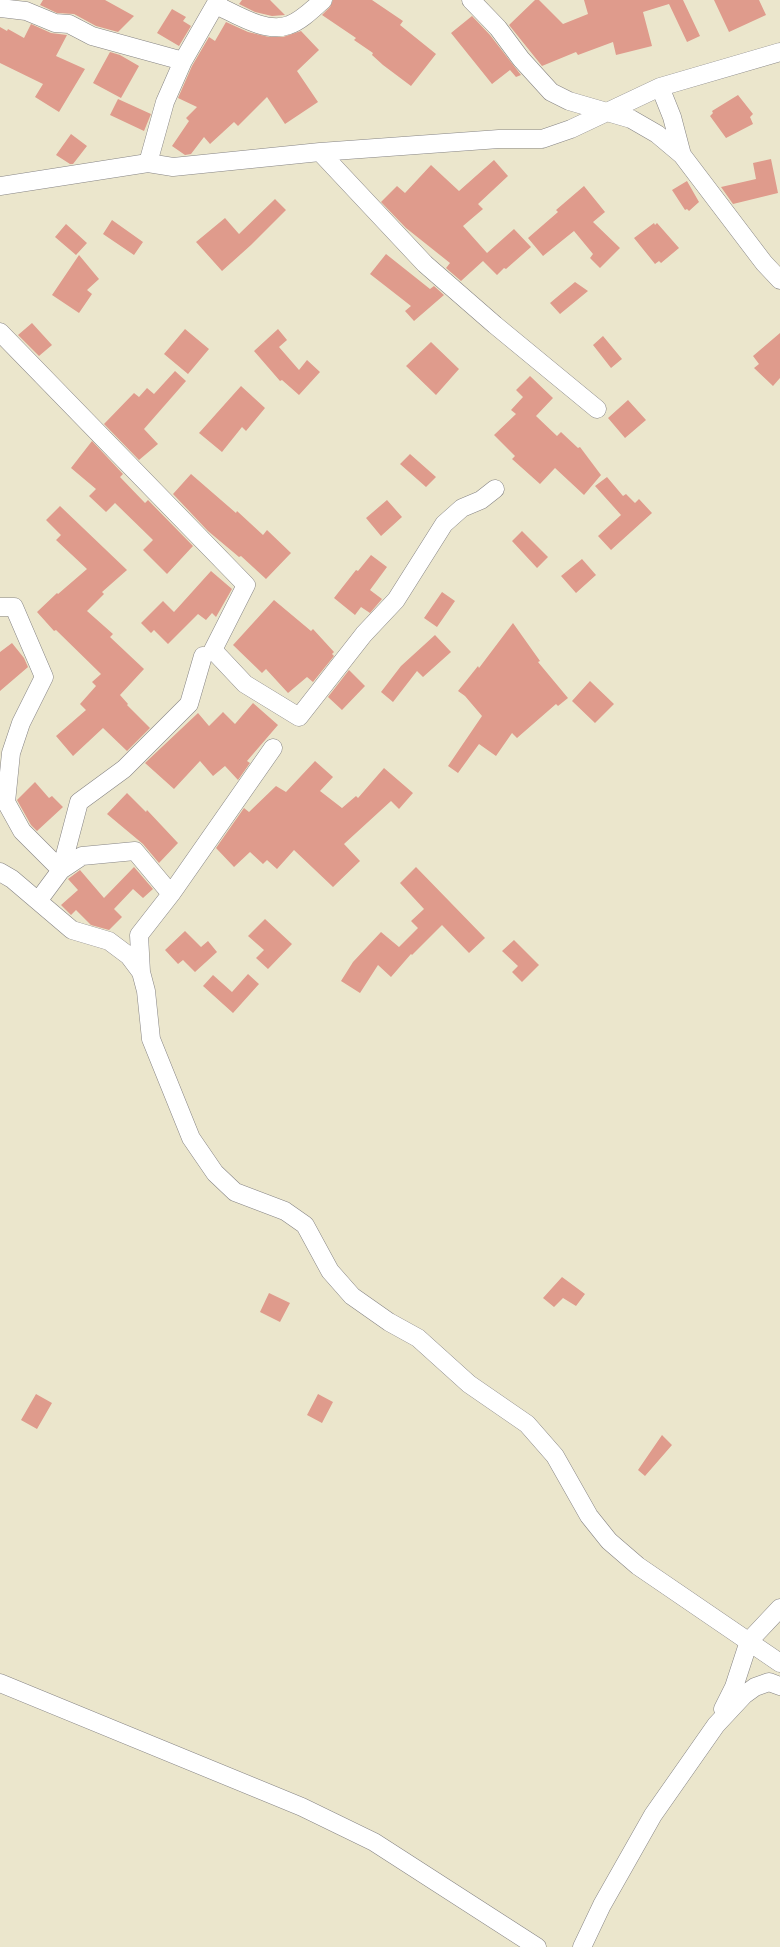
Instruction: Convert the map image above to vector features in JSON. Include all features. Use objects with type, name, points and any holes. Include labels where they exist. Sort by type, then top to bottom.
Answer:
[{"type":"street","points":[[148,164],[165,102],[183,61],[217,3],[263,26],[280,28],[291,25],[323,0]]},
{"type":"street","points":[[471,0],[498,28],[521,59],[551,92],[570,102],[630,119],[657,134],[682,155],[764,263],[780,280]]},
{"type":"street","points":[[0,8],[26,11],[55,23],[69,24],[92,36],[183,61]]},
{"type":"street","points":[[0,186],[148,164],[173,167],[320,152],[499,139],[542,139],[571,129],[660,87],[780,52]]},
{"type":"street","points":[[660,87],[667,99],[682,155]]},
{"type":"street","points":[[320,152],[425,264],[494,325],[597,409]]},
{"type":"street","points":[[0,332],[246,585],[213,650],[245,684],[299,716],[364,634],[396,600],[444,524],[462,508],[481,500],[495,489]]},
{"type":"street","points":[[0,607],[14,607],[44,677],[21,723],[11,753],[6,802],[22,831],[61,870]]},
{"type":"street","points":[[61,870],[79,802],[124,769],[189,704],[203,656]]},
{"type":"street","points":[[273,748],[171,894],[139,935],[141,972],[146,991],[151,1039],[190,1138],[215,1173],[235,1192],[286,1211],[305,1225],[330,1271],[352,1296],[389,1322],[418,1338],[469,1384],[527,1424],[555,1456],[589,1516],[609,1541],[638,1566],[780,1663]]},
{"type":"street","points":[[38,902],[61,870],[82,856],[135,851],[171,894]]},
{"type":"street","points":[[0,872],[12,879],[72,930],[109,941],[129,956],[141,972]]},
{"type":"street","points":[[716,1725],[734,1687],[749,1641],[780,1608]]},
{"type":"street","points":[[582,1947],[602,1905],[653,1816],[716,1725],[744,1694],[755,1687],[769,1682],[780,1686]]},
{"type":"street","points":[[0,1683],[310,1811],[374,1842],[537,1947]]},
{"type":"street","points":[[501,1924],[518,1947]]},
{"type":"building","points":[[43,0],[105,0],[134,16],[118,32],[96,26],[74,14],[57,13],[40,5]]},
{"type":"building","points":[[242,0],[270,0],[285,15],[272,16],[255,12],[239,4]]},
{"type":"building","points":[[333,0],[372,0],[403,21],[400,25],[436,54],[411,86],[383,65],[372,55],[373,53],[354,40],[356,38],[322,15],[330,7]]},
{"type":"building","points":[[535,0],[539,0],[563,24],[588,14],[584,0],[683,0],[700,36],[687,42],[669,4],[643,12],[652,46],[616,55],[613,42],[578,55],[576,52],[542,66],[509,25]]},
{"type":"building","points":[[714,0],[759,0],[766,15],[729,32]]},
{"type":"building","points":[[172,9],[186,17],[183,21],[191,26],[179,46],[157,33]]},
{"type":"building","points":[[472,16],[490,35],[521,75],[516,77],[510,70],[492,84],[451,33]]},
{"type":"building","points":[[226,22],[248,32],[269,37],[283,37],[301,31],[319,50],[297,71],[318,102],[285,124],[267,97],[238,126],[234,122],[210,144],[204,137],[191,154],[185,155],[172,146],[189,121],[186,118],[197,107],[178,98],[192,66],[209,37],[215,41]]},
{"type":"building","points":[[31,24],[51,33],[67,35],[56,56],[85,69],[59,112],[35,97],[43,84],[0,63],[0,27],[7,31],[8,29],[24,38]]},
{"type":"building","points":[[110,52],[120,55],[139,66],[121,98],[93,83]]},
{"type":"building","points":[[738,95],[753,114],[750,117],[753,124],[726,138],[710,116],[713,113],[712,111]]},
{"type":"building","points":[[118,99],[151,114],[144,131],[110,115]]},
{"type":"building","points":[[71,134],[87,146],[73,164],[56,155]]},
{"type":"building","points":[[771,159],[778,193],[733,204],[721,187],[756,179],[753,163]]},
{"type":"building","points":[[494,160],[508,176],[478,204],[483,209],[463,226],[487,253],[514,229],[531,247],[497,275],[483,261],[461,281],[446,268],[450,263],[406,228],[381,202],[397,186],[405,193],[431,165],[459,191]]},
{"type":"building","points":[[687,181],[699,202],[689,211],[685,210],[672,190]]},
{"type":"building","points":[[584,186],[605,212],[593,222],[620,248],[600,268],[590,258],[593,254],[574,231],[543,256],[528,238]]},
{"type":"building","points":[[275,199],[286,210],[222,271],[196,242],[225,218],[239,234]]},
{"type":"building","points":[[112,220],[143,242],[134,255],[103,234]]},
{"type":"building","points":[[654,223],[655,225],[657,223],[679,248],[661,263],[659,261],[655,264],[634,238]]},
{"type":"building","points":[[66,224],[87,243],[76,255],[55,237]]},
{"type":"building","points":[[386,254],[430,289],[434,286],[444,295],[414,321],[405,311],[411,306],[370,274]]},
{"type":"building","points":[[79,255],[99,279],[87,290],[92,294],[79,313],[52,295]]},
{"type":"building","points":[[575,282],[588,291],[560,314],[550,303]]},
{"type":"building","points":[[32,323],[52,345],[39,356],[18,335]]},
{"type":"building","points":[[185,329],[209,349],[188,374],[164,354]]},
{"type":"building","points":[[278,329],[287,340],[279,347],[299,370],[307,360],[320,372],[299,395],[282,380],[280,381],[254,351]]},
{"type":"building","points":[[780,333],[780,378],[773,386],[754,368],[759,364],[753,356]]},
{"type":"building","points":[[603,336],[622,359],[611,368],[593,345]]},
{"type":"building","points":[[431,342],[459,369],[436,395],[406,366]]},
{"type":"building","points":[[175,371],[186,381],[144,429],[158,444],[139,460],[104,424],[134,393],[139,397],[147,388],[154,394]]},
{"type":"building","points":[[530,376],[553,398],[536,416],[557,436],[561,432],[578,448],[580,447],[601,475],[584,495],[555,468],[540,484],[512,459],[515,456],[494,435],[516,414],[511,410],[523,397],[516,390]]},
{"type":"building","points":[[241,386],[265,408],[246,431],[242,427],[222,452],[199,433]]},
{"type":"building","points":[[628,400],[646,420],[625,438],[608,418]]},
{"type":"building","points":[[92,441],[123,474],[120,477],[145,503],[148,500],[193,546],[167,574],[143,550],[153,540],[115,503],[106,512],[89,496],[96,489],[71,468]]},
{"type":"building","points":[[410,454],[436,477],[426,487],[400,464]]},
{"type":"building","points":[[191,474],[236,513],[237,511],[263,535],[267,530],[291,553],[266,579],[241,556],[239,557],[208,531],[173,494]]},
{"type":"building","points":[[607,477],[623,496],[626,494],[635,503],[639,499],[652,513],[611,550],[598,536],[621,515],[595,486]]},
{"type":"building","points":[[387,500],[402,517],[381,536],[366,518]]},
{"type":"building","points":[[60,506],[127,570],[102,592],[104,594],[87,611],[113,634],[110,637],[144,669],[120,695],[127,705],[150,728],[127,751],[103,728],[73,756],[56,736],[86,710],[80,704],[96,686],[92,682],[101,674],[56,630],[54,631],[37,612],[87,569],[56,540],[61,535],[46,520]]},
{"type":"building","points":[[522,531],[548,557],[537,568],[512,541]]},
{"type":"building","points":[[371,555],[387,567],[370,590],[382,599],[370,613],[361,607],[355,615],[334,598],[356,570],[358,571]]},
{"type":"building","points":[[582,559],[596,575],[576,593],[561,576]]},
{"type":"building","points":[[211,571],[232,589],[216,617],[212,613],[206,620],[198,614],[168,644],[154,630],[151,633],[141,623],[163,601],[174,612]]},
{"type":"building","points":[[442,592],[455,601],[437,627],[424,618]]},
{"type":"building","points":[[274,600],[311,631],[313,629],[334,652],[332,654],[334,656],[313,682],[307,677],[288,693],[266,669],[262,673],[233,645]]},
{"type":"building","points":[[513,623],[540,661],[538,662],[568,698],[558,706],[556,704],[517,738],[512,733],[496,756],[479,744],[458,773],[448,766],[482,716],[465,696],[458,691],[478,666],[479,668]]},
{"type":"building","points":[[435,635],[451,652],[423,677],[417,671],[393,702],[381,692],[401,666]]},
{"type":"building","points":[[12,643],[24,658],[28,667],[0,691],[0,652]]},
{"type":"building","points":[[349,670],[365,686],[342,710],[328,697]]},
{"type":"building","points":[[590,681],[614,704],[595,723],[572,701]]},
{"type":"building","points":[[253,703],[278,725],[247,761],[250,763],[238,780],[225,766],[213,776],[200,761],[174,789],[145,763],[198,713],[209,726],[223,712],[235,724]]},
{"type":"building","points":[[315,761],[333,777],[320,791],[342,808],[356,796],[358,798],[384,768],[413,793],[399,809],[391,801],[344,844],[360,861],[333,887],[294,850],[277,869],[267,860],[263,864],[250,852],[234,867],[216,848],[244,808],[249,812],[276,786],[286,792]]},
{"type":"building","points":[[35,782],[49,798],[52,796],[63,807],[37,831],[31,825],[17,800]]},
{"type":"building","points":[[127,793],[146,812],[147,810],[178,843],[159,863],[143,844],[107,814]]},
{"type":"building","points":[[134,867],[153,889],[143,898],[133,889],[114,909],[122,917],[109,930],[91,925],[76,910],[71,915],[61,905],[78,890],[68,879],[80,870],[104,898]]},
{"type":"building","points":[[416,867],[485,938],[469,953],[442,925],[411,954],[391,977],[378,965],[360,993],[341,981],[353,962],[381,932],[399,947],[418,928],[411,921],[424,909],[400,883]]},
{"type":"building","points":[[265,919],[292,944],[268,969],[256,958],[264,950],[248,936]]},
{"type":"building","points":[[185,931],[201,947],[208,941],[217,952],[195,972],[183,960],[178,964],[165,950]]},
{"type":"building","points":[[514,940],[539,965],[522,982],[512,972],[518,966],[502,951]]},
{"type":"building","points":[[248,974],[259,984],[233,1013],[203,986],[213,975],[232,992]]},
{"type":"building","points":[[562,1277],[585,1294],[576,1306],[563,1298],[554,1307],[543,1298]]},
{"type":"building","points":[[269,1293],[290,1303],[280,1322],[260,1312]]},
{"type":"building","points":[[36,1394],[52,1403],[37,1429],[21,1420]]},
{"type":"building","points":[[318,1394],[333,1402],[322,1423],[307,1415]]},
{"type":"building","points":[[662,1435],[672,1445],[645,1476],[638,1470]]}]
